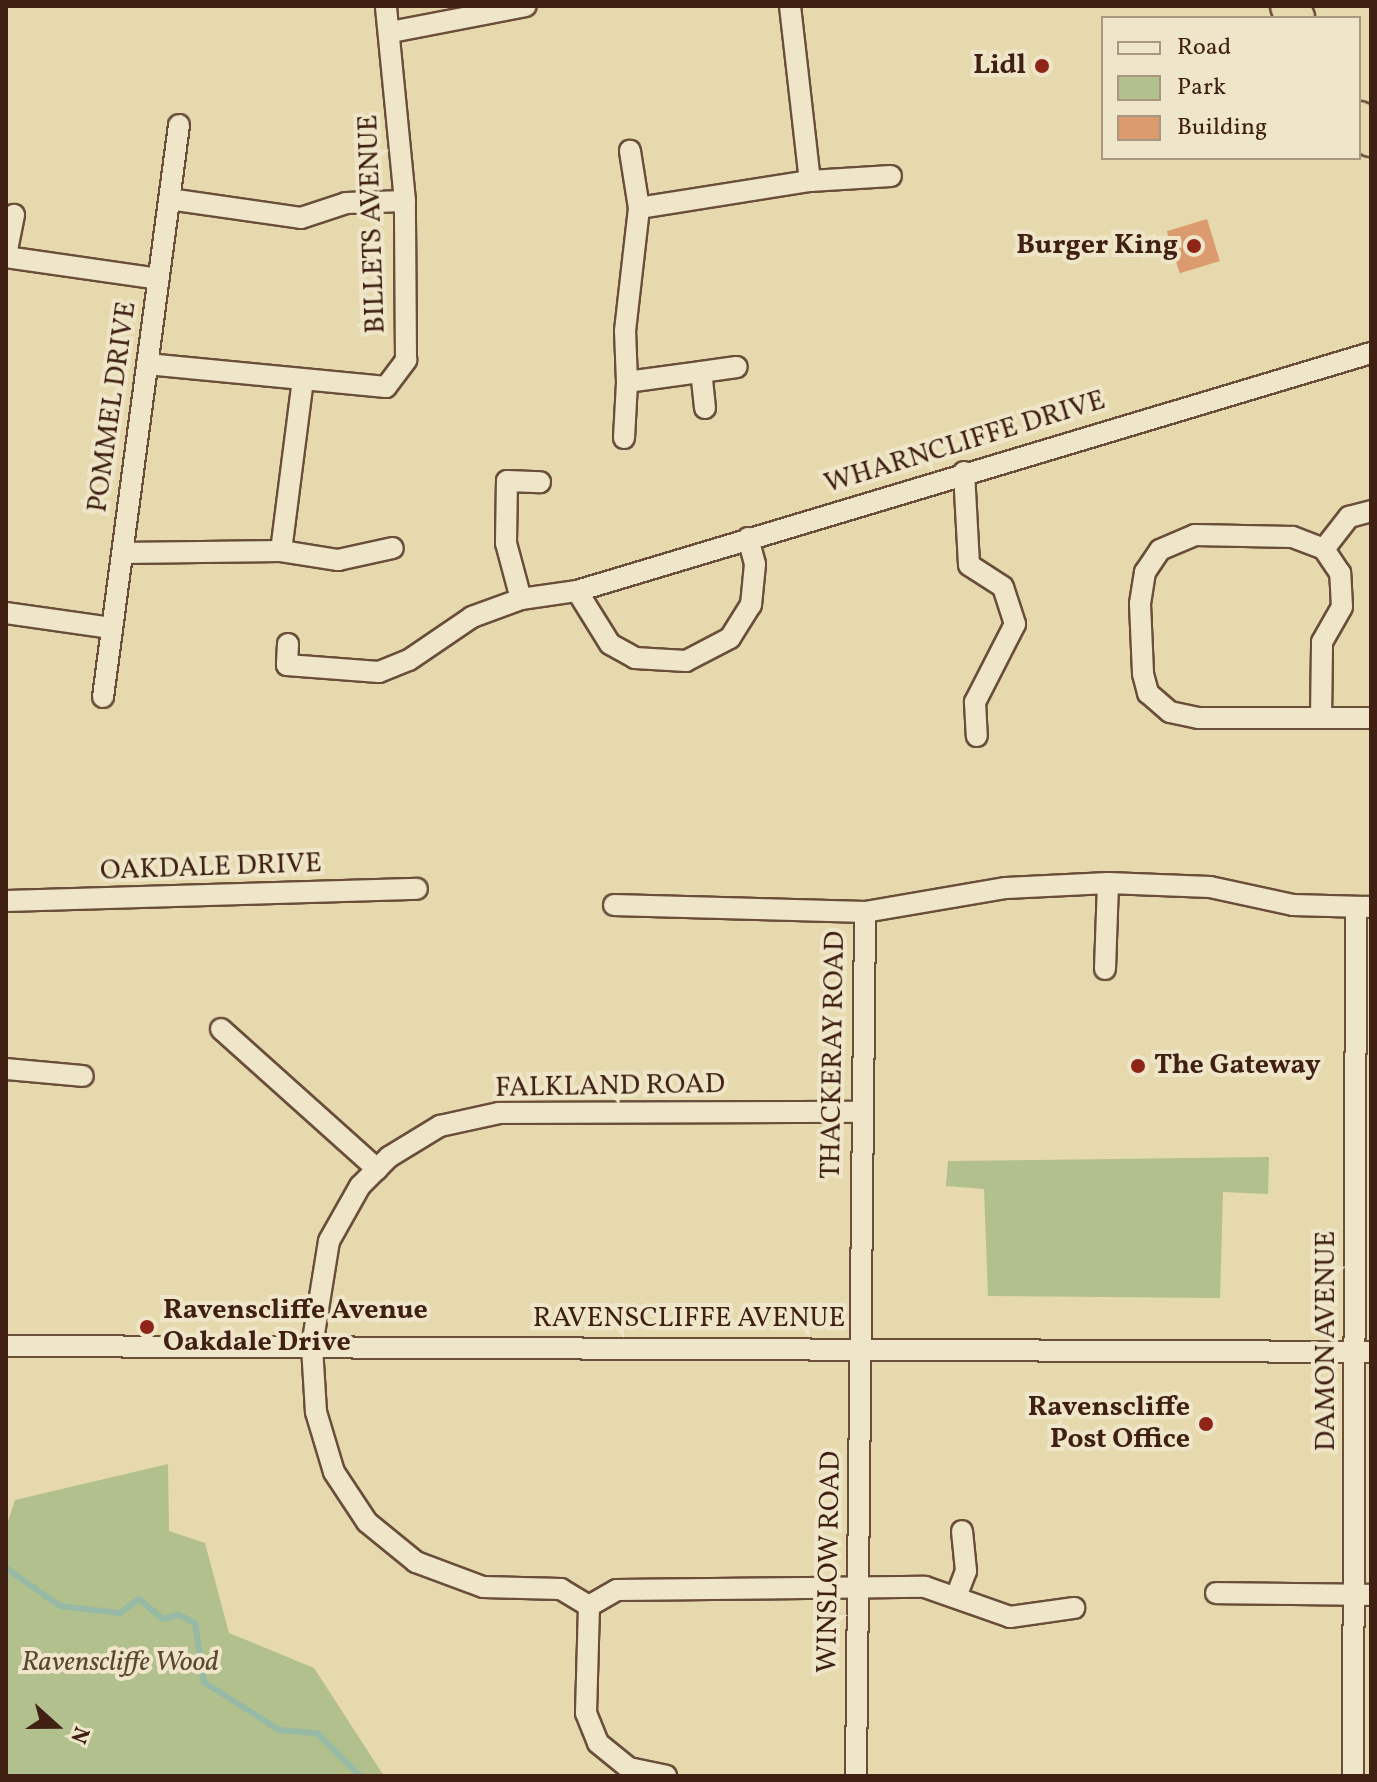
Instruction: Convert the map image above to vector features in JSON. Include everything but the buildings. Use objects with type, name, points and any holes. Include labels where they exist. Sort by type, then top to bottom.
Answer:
[{"type":"street","name":"BILLETS AVENUE","points":[[147,364],[386,387],[406,360],[405,201],[391,32],[386,6]]},
{"type":"street","points":[[391,32],[526,6]]},
{"type":"street","points":[[790,6],[810,181]]},
{"type":"street","name":"POMMEL DRIVE","points":[[103,697],[179,125]]},
{"type":"street","points":[[624,438],[627,382],[625,331],[639,208],[630,151]]},
{"type":"street","points":[[639,208],[810,181],[891,176]]},
{"type":"street","points":[[169,199],[301,218],[346,203],[405,201]]},
{"type":"street","points":[[14,215],[6,256],[158,279]]},
{"type":"street","name":"WHARNCLIFFE DRIVE","points":[[288,644],[287,665],[379,672],[409,660],[472,617],[521,599],[577,591],[964,472],[1371,353]]},
{"type":"street","points":[[627,382],[737,367]]},
{"type":"street","points":[[701,372],[705,408]]},
{"type":"street","points":[[281,551],[303,380]]},
{"type":"street","points":[[964,472],[969,565],[1003,587],[1015,624],[975,702],[977,736]]},
{"type":"street","points":[[521,599],[506,543],[507,481],[540,482]]},
{"type":"street","points":[[1324,549],[1349,517],[1371,511]]},
{"type":"street","points":[[1321,718],[1322,642],[1342,607],[1340,573],[1324,549],[1292,537],[1195,535],[1160,550],[1145,572],[1140,604],[1143,674],[1148,693],[1170,712],[1321,718],[1371,718]]},
{"type":"street","points":[[577,591],[610,644],[635,658],[686,661],[730,638],[751,605],[755,564],[748,538]]},
{"type":"street","points":[[122,553],[281,551],[338,560],[393,548]]},
{"type":"street","points":[[6,613],[112,628]]},
{"type":"street","points":[[1105,969],[1108,883]]},
{"type":"street","name":"THACKERAY ROAD","points":[[860,1348],[865,912],[1006,888],[1108,883],[1210,887],[1293,905],[1364,907]]},
{"type":"street","name":"OAKDALE DRIVE","points":[[6,901],[417,889]]},
{"type":"street","points":[[614,905],[865,912]]},
{"type":"street","name":"DAMON AVENUE","points":[[1353,1776],[1362,1595],[1364,907]]},
{"type":"street","points":[[221,1029],[377,1169]]},
{"type":"street","points":[[6,1069],[83,1076]]},
{"type":"street","name":"FALKLAND ROAD","points":[[589,1606],[561,1589],[483,1587],[416,1562],[367,1522],[334,1472],[316,1412],[312,1346],[329,1241],[377,1169],[440,1126],[499,1113],[861,1112]]},
{"type":"street","name":"RAVENSCLIFFE AVENUE","points":[[6,1346],[1363,1352]]},
{"type":"street","name":"WINSLOW ROAD","points":[[856,1776],[860,1348]]},
{"type":"street","points":[[956,1597],[967,1558],[962,1531]]},
{"type":"street","points":[[666,1776],[629,1768],[598,1743],[586,1713],[589,1606],[617,1590],[925,1587],[1010,1617],[1074,1608]]},
{"type":"street","points":[[1216,1593],[1362,1595]]},
{"type":"green space","points":[[1269,1157],[1268,1194],[1223,1192],[1220,1298],[988,1296],[984,1189],[946,1186],[948,1161]]},
{"type":"green space","name":"Ravenscliffe Wood","points":[[168,1464],[169,1531],[205,1543],[229,1633],[314,1668],[384,1776],[6,1776],[6,1527],[15,1500]]},
{"type":"waterway","points":[[6,1568],[60,1606],[120,1613],[139,1599],[163,1619],[179,1615],[195,1623],[204,1682],[279,1730],[317,1733],[360,1776]]},
{"type":"place","name":"Lidl","points":[[1042,66]]},
{"type":"place","name":"Burger King","points":[[1194,246]]},
{"type":"place","name":"The Gateway","points":[[1138,1066]]},
{"type":"place","name":"Ravenscliffe Avenue Oakdale Drive","points":[[147,1327]]},
{"type":"place","name":"Ravenscliffe Post Office","points":[[1206,1424]]}]
